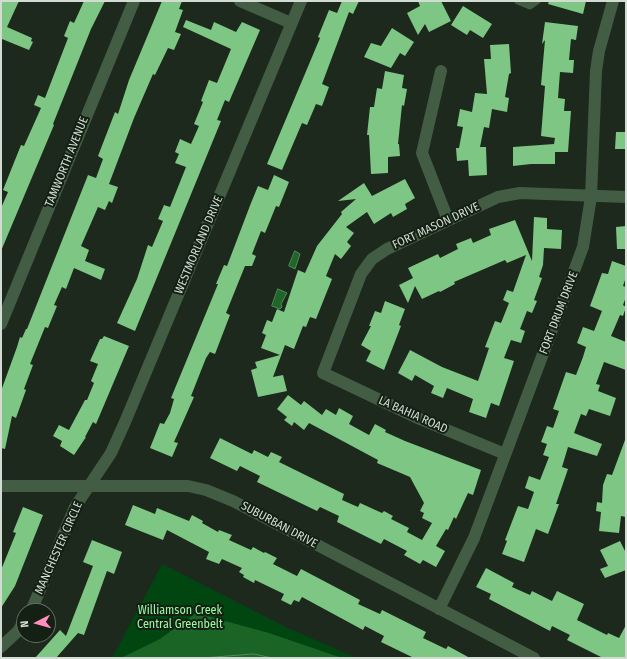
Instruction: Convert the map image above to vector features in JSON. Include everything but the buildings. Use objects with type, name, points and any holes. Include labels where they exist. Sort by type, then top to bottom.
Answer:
[{"type":"street","name":"TAMWORTH AVENUE","points":[[1,324],[134,1]]},
{"type":"street","points":[[240,1],[291,23]]},
{"type":"street","name":"WESTMORLAND DRIVE","points":[[89,485],[111,453],[125,422],[301,1]]},
{"type":"street","name":"FORT DRUM DRIVE","points":[[439,609],[474,538],[583,247],[591,197],[596,71],[599,51],[613,1]]},
{"type":"street","points":[[441,70],[422,153],[448,220]]},
{"type":"street","name":"FORT MASON DRIVE","points":[[323,373],[361,274],[372,259],[387,249],[498,197],[520,193],[591,197],[626,197]]},
{"type":"street","name":"LA BAHIA ROAD","points":[[323,373],[420,419],[505,454]]},
{"type":"street","name":"MANCHESTER CIRCLE","points":[[34,603],[75,507],[89,485]]},
{"type":"street","name":"SUBURBAN DRIVE","points":[[1,486],[188,486],[206,490],[233,501],[534,658]]},
{"type":"street","points":[[1,647],[16,633]]},
{"type":"lane","points":[[518,1],[530,6],[537,1]]},
{"type":"green space","name":"Williamson Creek Central Greenbelt","points":[[162,564],[288,628],[357,658],[112,658]]},
{"type":"shaded area","points":[[295,251],[300,254],[295,269],[289,266]]},
{"type":"shaded area","points":[[278,289],[287,293],[280,309],[272,306]]},
{"type":"shaded area","points":[[196,613],[269,633],[342,658],[121,658],[160,639]]},
{"type":"shaded area","points":[[254,654],[272,658],[203,658]]}]
